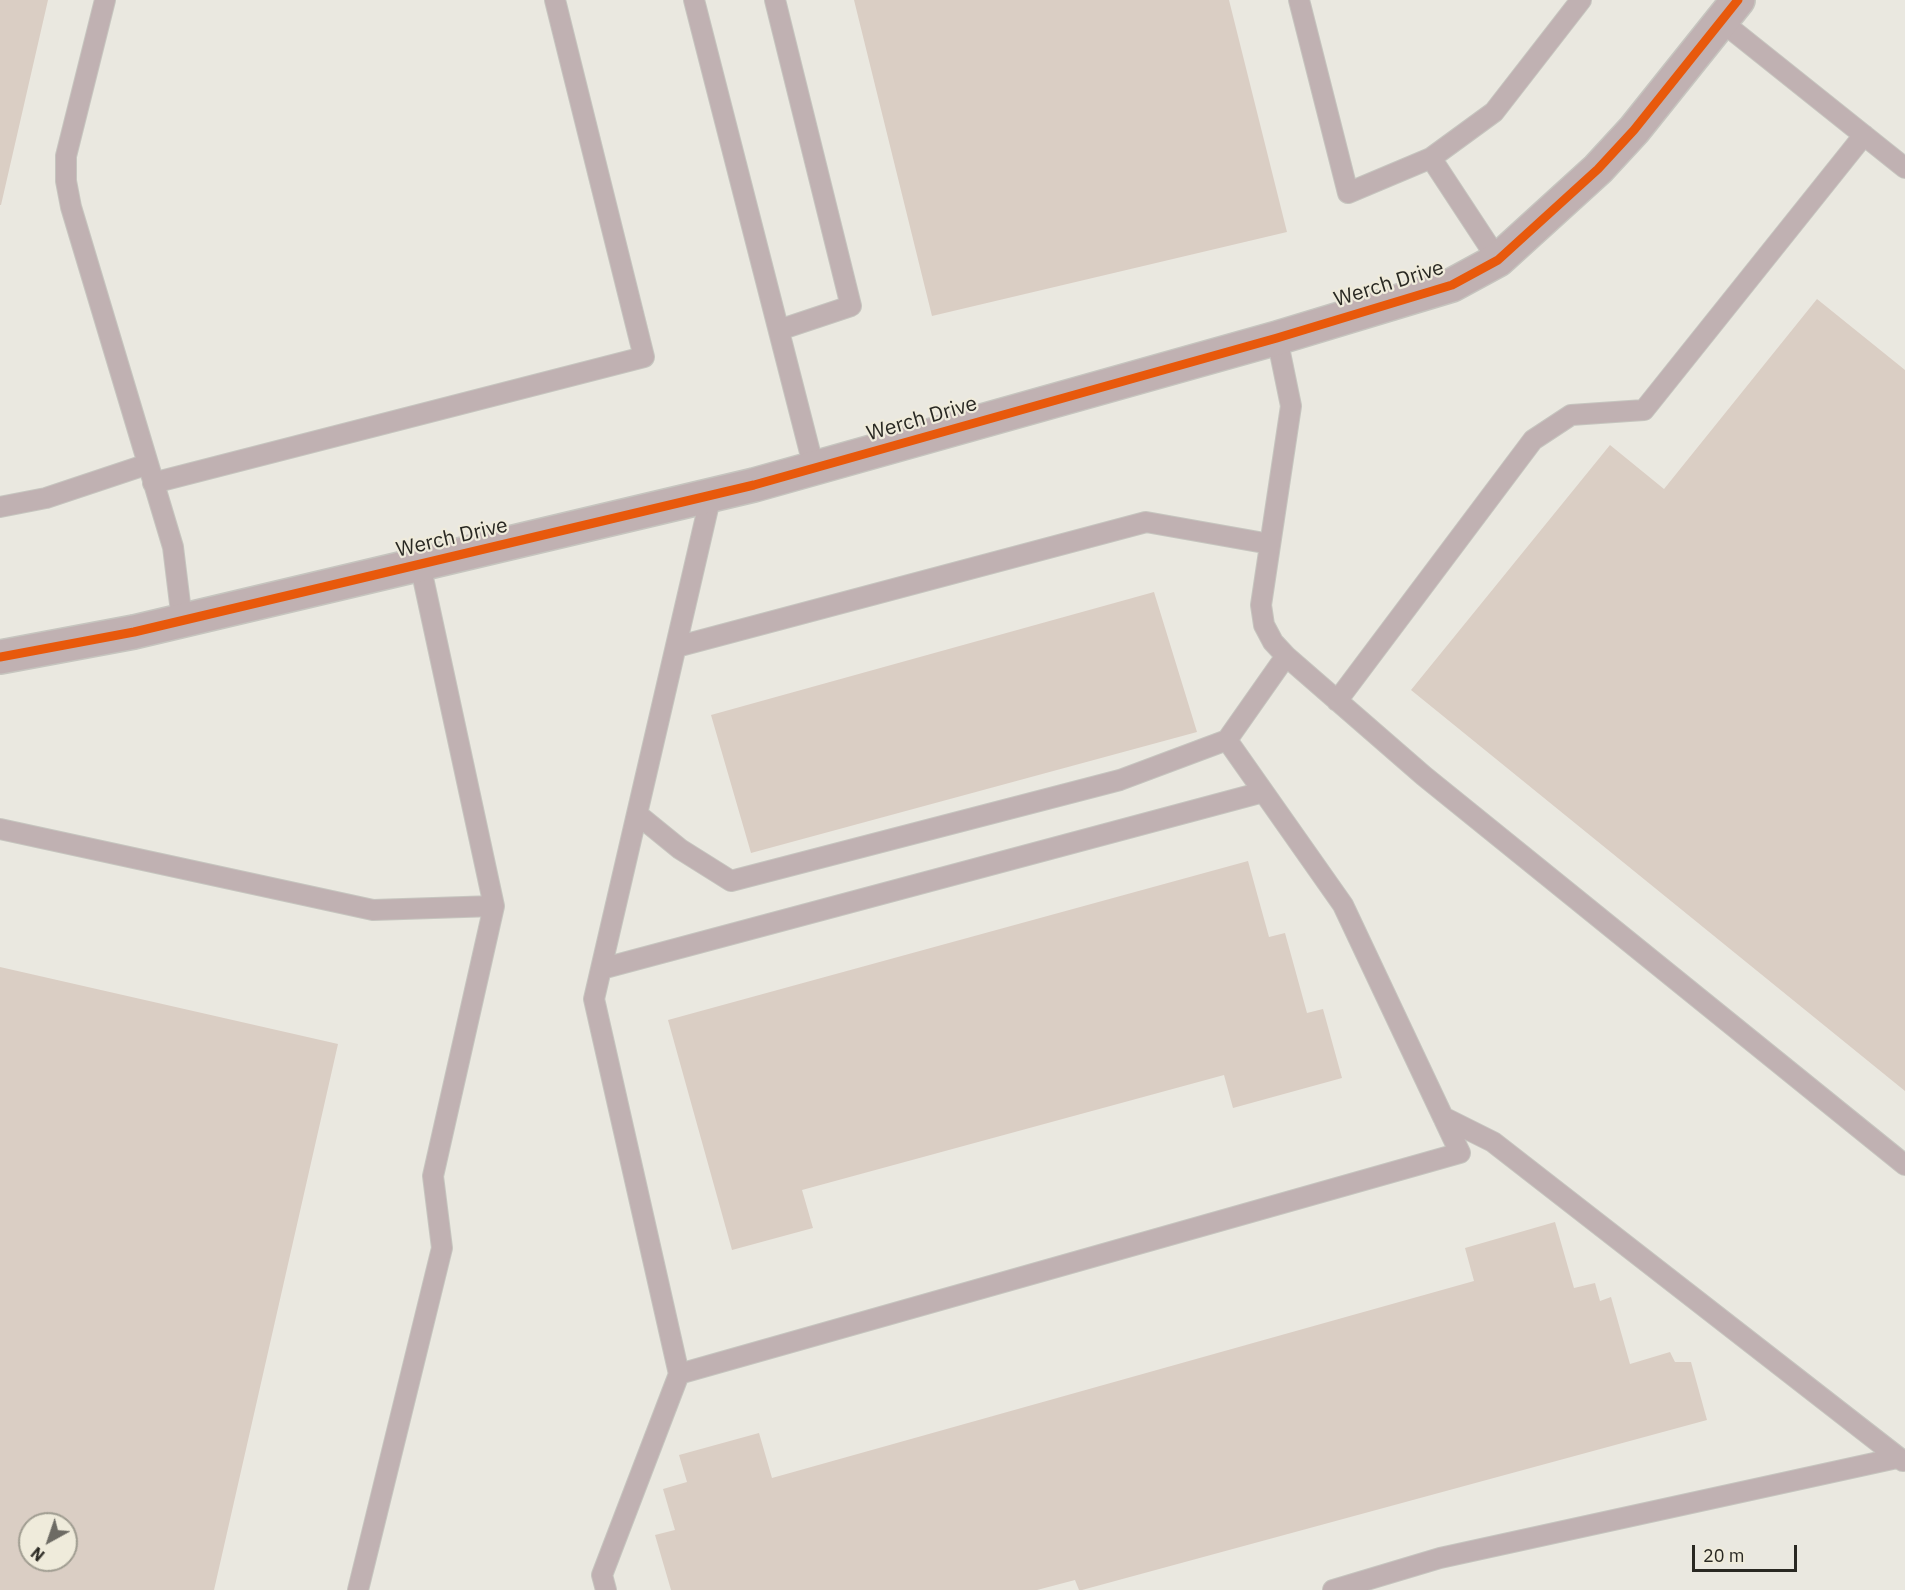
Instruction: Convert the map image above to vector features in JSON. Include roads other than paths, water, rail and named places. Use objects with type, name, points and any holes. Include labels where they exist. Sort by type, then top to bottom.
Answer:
[{"type":"street","name":"Werch Drive","points":[[0,657],[182,620],[711,495],[1277,338],[1452,285],[1498,260],[1598,169],[1634,130],[1729,10]]},
{"type":"lane","points":[[105,0],[66,156],[66,181],[71,207],[172,547],[182,620]]},
{"type":"lane","points":[[0,507],[644,357],[555,0]]},
{"type":"lane","points":[[694,0],[814,468]]},
{"type":"lane","points":[[775,0],[851,306],[779,330]]},
{"type":"lane","points":[[1299,0],[1348,193],[1431,158],[1494,112],[1581,0]]},
{"type":"lane","points":[[1729,10],[1864,135],[1905,168]]},
{"type":"lane","points":[[1337,701],[1533,440],[1571,415],[1644,410],[1864,135]]},
{"type":"lane","points":[[1431,158],[1498,260]]},
{"type":"lane","points":[[1277,338],[1291,406],[1261,605],[1264,625],[1273,642],[1286,656],[1433,784],[1905,1166]]},
{"type":"lane","points":[[606,1590],[602,1575],[679,1374],[594,999],[711,495]]},
{"type":"lane","points":[[676,647],[1146,522],[1270,544]]},
{"type":"lane","points":[[358,1590],[442,1248],[433,1176],[494,906],[420,564]]},
{"type":"lane","points":[[637,814],[680,849],[731,881],[1120,780],[1227,740],[1286,656]]},
{"type":"lane","points":[[679,1374],[1460,1153],[1343,905],[1227,740]]},
{"type":"lane","points":[[601,969],[1263,792]]},
{"type":"lane","points":[[0,830],[373,910],[494,906]]},
{"type":"lane","points":[[1443,1117],[1492,1142],[1901,1460]]},
{"type":"lane","points":[[1333,1590],[1440,1558],[1901,1460]]}]
